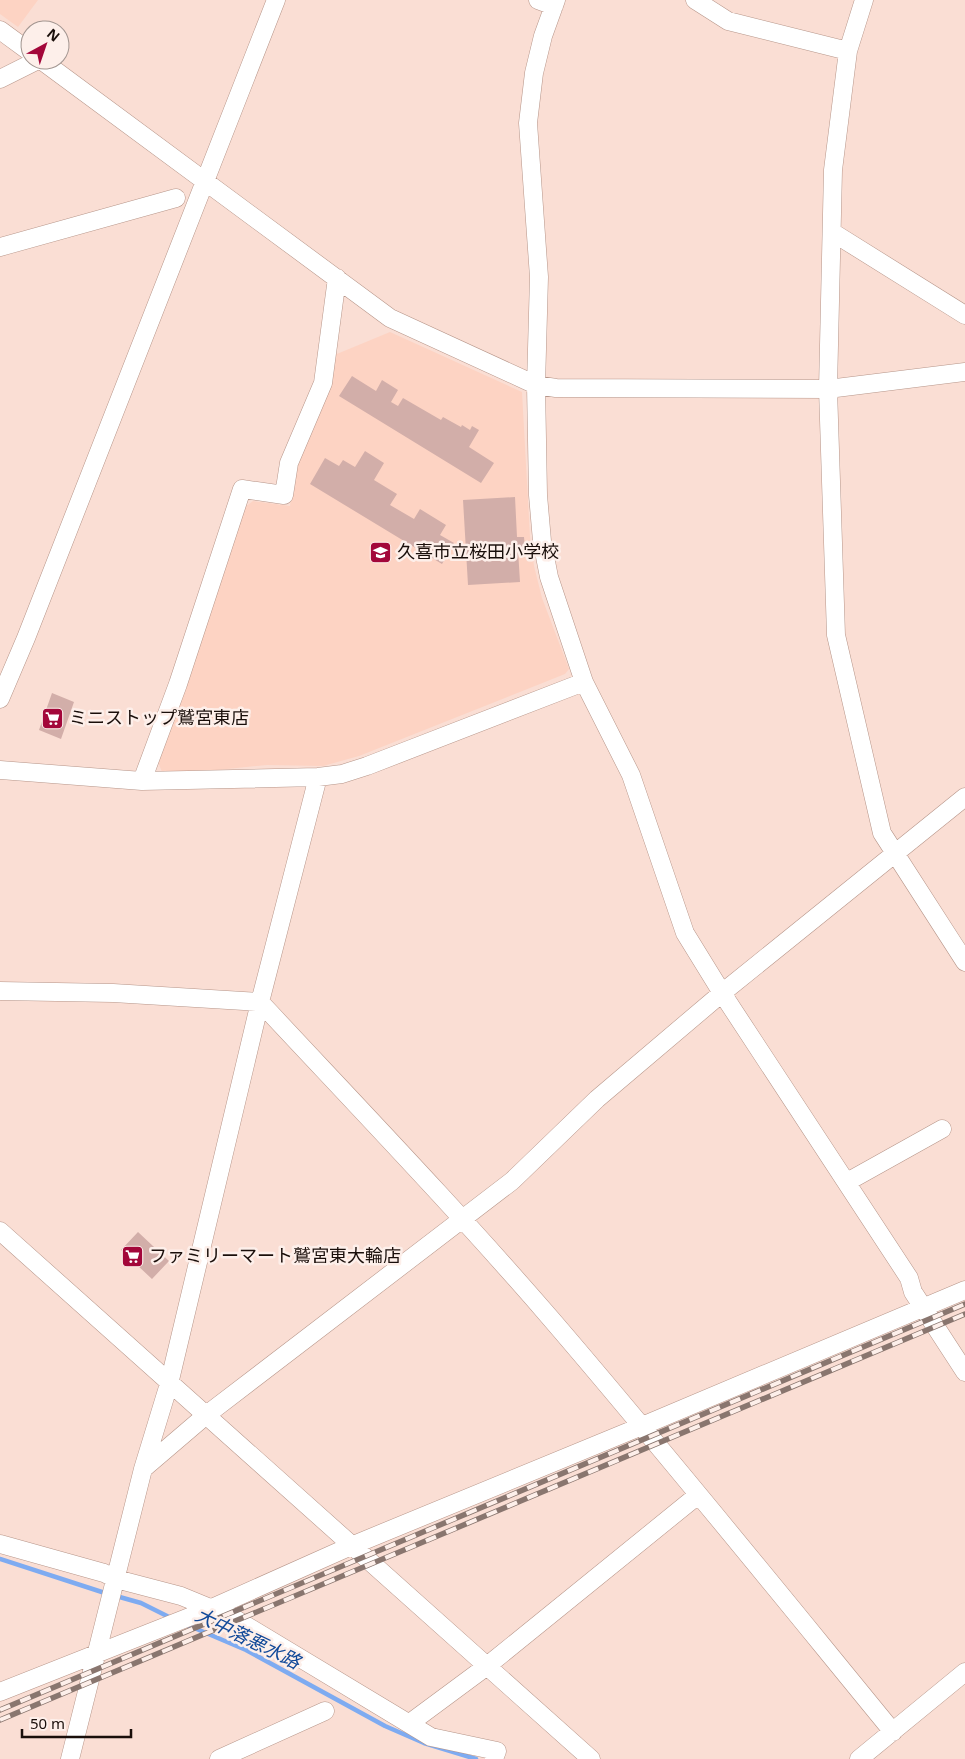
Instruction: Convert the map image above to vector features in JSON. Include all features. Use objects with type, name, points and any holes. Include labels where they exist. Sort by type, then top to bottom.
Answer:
[{"type":"street","points":[[0,699],[30,629],[276,0]]},
{"type":"street","points":[[695,0],[728,21],[848,51]]},
{"type":"street","points":[[864,0],[848,51],[833,170],[828,389],[836,635],[882,833],[965,962]]},
{"type":"street","points":[[550,2],[529,98],[528,150],[539,277],[536,385],[538,494],[544,555],[584,682],[631,775],[685,933],[722,993],[909,1278],[913,1292],[965,1372]]},
{"type":"street","points":[[0,30],[20,45]]},
{"type":"street","points":[[0,79],[20,70]]},
{"type":"street","points":[[54,70],[390,318],[536,385],[556,388],[828,389],[965,372]]},
{"type":"street","points":[[0,247],[176,198]]},
{"type":"street","points":[[832,232],[965,315]]},
{"type":"street","points":[[142,781],[178,684],[242,490],[284,494],[289,463],[323,383],[337,278]]},
{"type":"street","points":[[0,770],[142,781],[318,778],[342,774],[367,766],[584,682]]},
{"type":"street","points":[[70,1759],[143,1469],[169,1384],[260,1002],[318,778]]},
{"type":"street","points":[[143,1469],[205,1416],[512,1181],[597,1099],[722,993],[965,797]]},
{"type":"street","points":[[0,991],[122,993],[260,1002],[462,1218],[642,1426],[893,1732]]},
{"type":"street","points":[[847,1182],[942,1129]]},
{"type":"street","points":[[0,1231],[169,1384],[591,1759]]},
{"type":"street","points":[[0,1692],[207,1610],[351,1546],[965,1290]]},
{"type":"street","points":[[410,1723],[487,1666],[698,1495]]},
{"type":"street","points":[[0,1544],[104,1573],[115,1583],[181,1596],[207,1610],[232,1616],[431,1737],[497,1751],[494,1757]]},
{"type":"street","points":[[859,1759],[965,1672]]},
{"type":"street","points":[[218,1759],[325,1711]]},
{"type":"shaded area","points":[[0,0],[38,0],[23,20],[20,20],[18,27],[0,14]]},
{"type":"shaded area","name":"久喜市立桜田小学校","points":[[390,332],[522,392],[530,537],[534,566],[542,598],[569,669],[565,674],[359,756],[323,766],[267,765],[207,771],[162,772],[158,762],[245,507],[253,501],[290,506],[294,470],[332,356]]},
{"type":"building","points":[[352,376],[376,391],[382,380],[398,390],[391,402],[398,406],[403,398],[441,420],[443,417],[461,427],[462,425],[470,430],[472,426],[479,430],[469,447],[494,463],[481,483],[339,396]]},
{"type":"building","points":[[365,451],[384,463],[374,480],[397,494],[390,505],[414,519],[420,509],[446,525],[440,535],[454,543],[442,564],[310,484],[325,458],[339,466],[343,460],[355,467]]},
{"type":"building","points":[[515,497],[517,537],[524,537],[525,549],[518,550],[520,582],[468,585],[463,500]]},
{"type":"building","points":[[52,693],[74,702],[61,739],[39,730]]},
{"type":"building","points":[[138,1232],[169,1261],[152,1279],[121,1250]]},
{"type":"waterway","name":"大中落悪水路","points":[[0,1559],[108,1594]]},
{"type":"waterway","name":"大中落悪水路","points":[[116,1596],[141,1603],[171,1618]]},
{"type":"waterway","name":"大中落悪水路","points":[[185,1624],[246,1650],[385,1726],[424,1743],[476,1759]]},
{"type":"railway","points":[[0,1710],[965,1304]]},
{"type":"railway","points":[[0,1720],[965,1314]]},
{"type":"place","name":"久喜市立桜田小学校","points":[[381,552]]},
{"type":"place","name":"ミニストップ鷲宮東店","points":[[53,718]]},
{"type":"place","name":"ファミリーマート鷲宮東大輪店","points":[[133,1256]]}]
